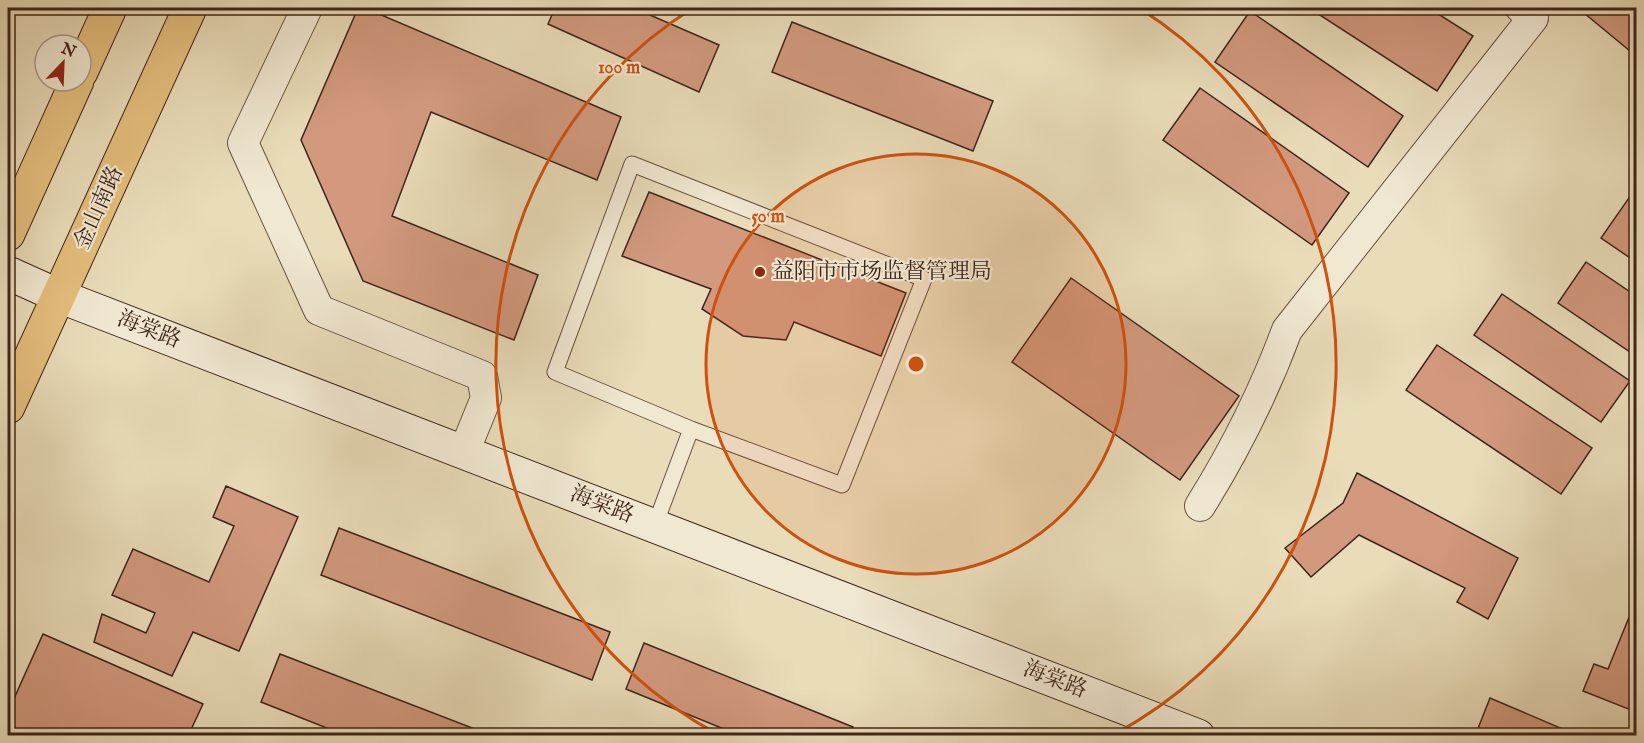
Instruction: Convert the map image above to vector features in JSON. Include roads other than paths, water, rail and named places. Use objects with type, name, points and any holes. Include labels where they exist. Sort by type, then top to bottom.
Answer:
[{"type":"highway","points":[[93,46],[110,8]]},
{"type":"highway","name":"金山南路","points":[[8,407],[190,8]]},
{"type":"highway","points":[[8,234],[72,93]]},
{"type":"street","points":[[307,8],[243,143],[319,310],[482,376],[486,398],[464,452]]},
{"type":"street","points":[[1200,506],[1229,459],[1272,370],[1287,330],[1533,18],[1521,8]]},
{"type":"street","name":"海棠路","points":[[8,273],[59,296],[1198,735]]},
{"type":"lane","points":[[632,164],[924,279],[842,485],[691,429],[555,372],[632,164]]},
{"type":"lane","points":[[655,525],[691,429]]},
{"type":"place","name":"益阳市市场监督管理局","points":[[760,272]]}]
